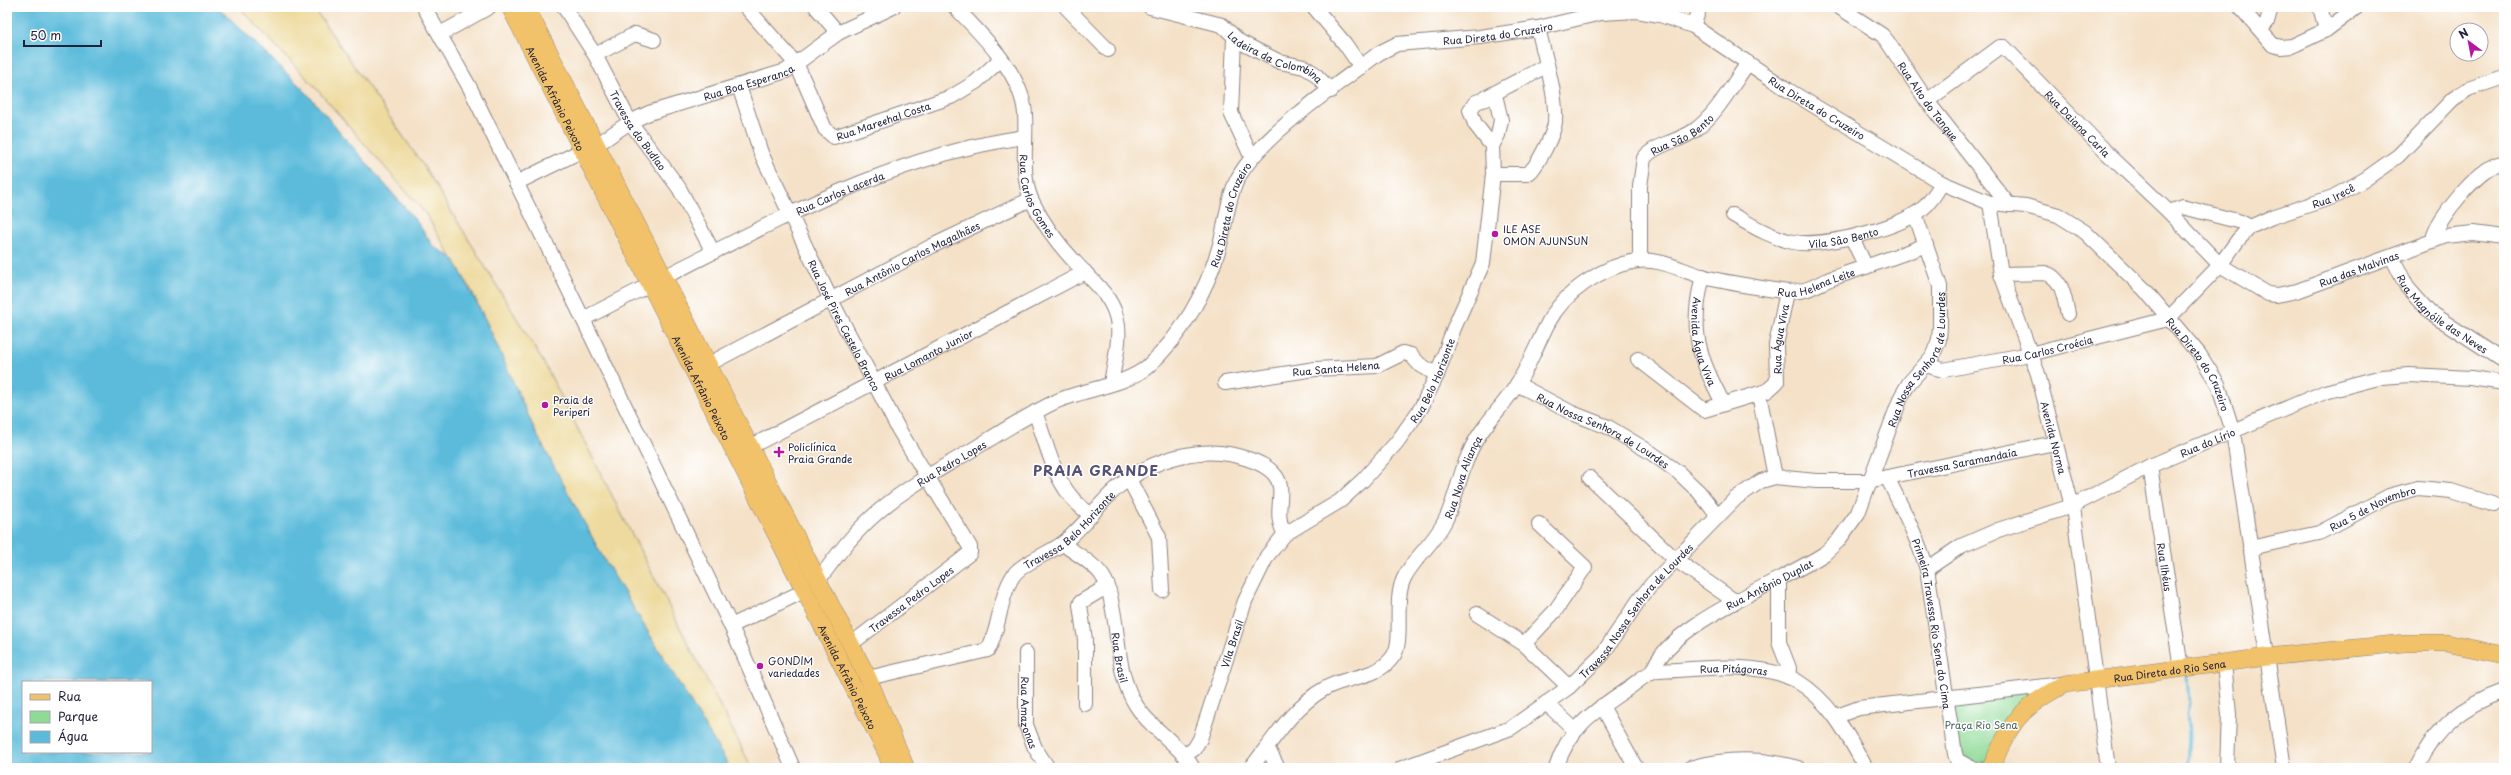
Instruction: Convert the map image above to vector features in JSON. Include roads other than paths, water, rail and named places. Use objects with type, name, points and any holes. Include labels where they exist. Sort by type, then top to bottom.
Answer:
[{"type":"main road","name":"Avenida Afrânio Peixoto","points":[[510,7],[664,277],[868,678],[906,768]]},
{"type":"main road","name":"Avenida Afrânio Peixoto","points":[[526,7],[590,147],[649,285],[887,754],[891,768]]},
{"type":"main road","name":"Rua Direta do Rio Sena","points":[[2065,684],[2096,678],[2267,657],[2425,642],[2466,646],[2504,656]]},
{"type":"main road","points":[[1991,768],[2009,731],[2022,711],[2038,698],[2065,684]]},
{"type":"street","points":[[424,7],[470,88],[583,319],[731,626],[794,768]]},
{"type":"street","points":[[440,34],[489,7]]},
{"type":"street","name":"Travessa do Budlao","points":[[564,7],[595,55],[630,122],[671,175],[713,252]]},
{"type":"street","points":[[746,7],[797,64]]},
{"type":"street","points":[[816,7],[838,33]]},
{"type":"street","name":"Rua Boa Esperanca","points":[[516,183],[590,147],[630,122],[668,107],[786,72],[838,33],[893,7]]},
{"type":"street","points":[[1067,7],[1108,50]]},
{"type":"street","name":"Ladeira da Colombina","points":[[1150,7],[1222,25],[1234,38],[1280,62],[1304,67],[1314,73],[1331,91]]},
{"type":"street","points":[[1314,7],[1345,44],[1361,67]]},
{"type":"street","points":[[1693,26],[1700,7]]},
{"type":"street","name":"Rua Alto do Tanque","points":[[1839,7],[1882,35],[1926,101],[2009,205]]},
{"type":"street","points":[[2240,7],[2273,44],[2281,47],[2292,46],[2326,30],[2357,7]]},
{"type":"street","points":[[2261,29],[2267,22],[2271,7]]},
{"type":"street","points":[[2320,7],[2326,30]]},
{"type":"street","name":"Rua Carlos Gomes","points":[[959,8],[1001,59],[1018,87],[1023,100],[1027,179],[1031,199],[1065,250],[1097,283],[1115,311],[1118,338],[1111,383]]},
{"type":"street","name":"Rua Direta do Cruzeiro","points":[[1111,383],[1128,379],[1147,367],[1178,333],[1195,307],[1207,283],[1220,247],[1232,192],[1238,178],[1252,158],[1278,132],[1385,49],[1397,44],[1480,37],[1538,28],[1601,13],[1626,11],[1660,15],[1693,26],[1788,90],[1942,183],[1990,203],[2009,205]]},
{"type":"street","points":[[1493,174],[1529,173],[1550,139],[1555,122],[1538,28]]},
{"type":"street","points":[[595,55],[635,34],[654,40]]},
{"type":"street","points":[[1234,38],[1230,113],[1252,158]]},
{"type":"street","name":"Rua Daiana Carla","points":[[1926,101],[2000,47],[2004,47],[2108,154],[2169,212],[2220,265]]},
{"type":"street","name":"Rua Mareehal Costa","points":[[797,64],[825,129],[834,137],[951,97],[976,82],[1001,59]]},
{"type":"street","name":"Rua São Bento","points":[[1640,260],[1640,186],[1644,158],[1656,148],[1688,135],[1704,124],[1748,63]]},
{"type":"street","points":[[1492,146],[1475,124],[1470,114],[1474,104],[1546,66]]},
{"type":"street","name":"Rua Irecê","points":[[2168,319],[2220,265],[2238,240],[2250,227],[2272,217],[2333,197],[2364,180],[2398,156],[2453,99],[2468,89],[2503,77]]},
{"type":"street","name":"Rua José Pires Castelo Branco","points":[[739,86],[761,153],[831,300],[926,478],[969,542],[970,553]]},
{"type":"street","name":"Rua Belo Horizonte","points":[[1285,534],[1340,501],[1363,480],[1410,424],[1421,408],[1437,374],[1483,263],[1493,174],[1492,146],[1498,136],[1501,120],[1496,99],[1487,97]]},
{"type":"street","name":"Rua Carlos Lacerda","points":[[664,277],[854,185],[937,154],[983,142],[1025,137]]},
{"type":"street","points":[[2434,239],[2438,224],[2484,171],[2499,163],[2504,163]]},
{"type":"street","name":"Vila Sâo Bento","points":[[1733,215],[1760,229],[1792,242],[1806,244],[1852,238],[1915,214],[1930,200],[1942,183]]},
{"type":"street","name":"Rua Antônio Carlos Magalhães","points":[[709,364],[932,246],[1031,199]]},
{"type":"street","name":"Avenida Norma","points":[[1990,203],[2001,274],[2038,374],[2072,506],[2108,768]]},
{"type":"street","name":"Rua Direto do Cruzeiro","points":[[2009,205],[2026,206],[2058,215],[2086,232],[2145,290],[2210,370],[2225,401],[2233,432],[2284,768]]},
{"type":"street","points":[[2169,212],[2183,207],[2241,222],[2250,227]]},
{"type":"street","name":"Rua Nossa Senhora de Lourdes","points":[[1868,481],[1901,397],[1909,383],[1926,365],[1936,349],[1939,340],[1941,306],[1940,286],[1915,214]]},
{"type":"street","name":"Rua das Malvinas","points":[[2220,265],[2254,287],[2277,295],[2297,291],[2392,257],[2434,239],[2473,233],[2504,238]]},
{"type":"street","points":[[1852,238],[1866,267]]},
{"type":"street","name":"Rua Helena Leite","points":[[1703,276],[1787,292],[1808,291],[1832,278],[1926,245]]},
{"type":"street","name":"Rua Magnóile das Neves","points":[[2392,257],[2407,286],[2429,312],[2504,361]]},
{"type":"street","name":"Rua Nova Aliança","points":[[1251,768],[1288,722],[1314,696],[1334,684],[1373,672],[1386,664],[1393,656],[1397,646],[1398,602],[1404,577],[1429,547],[1445,521],[1475,441],[1528,367],[1548,323],[1566,298],[1605,272],[1640,260],[1663,262],[1703,276]]},
{"type":"street","name":"Rua Lomanto Junior","points":[[750,447],[1085,272]]},
{"type":"street","points":[[2001,274],[2045,273],[2052,275],[2061,287],[2068,314]]},
{"type":"street","name":"Avenida Água Viva","points":[[1703,276],[1697,311],[1699,353],[1723,404]]},
{"type":"street","points":[[583,319],[649,285]]},
{"type":"street","name":"Rua Água Viva","points":[[1759,394],[1775,386],[1777,382],[1776,345],[1787,292]]},
{"type":"street","name":"Rua Carlos Croécia","points":[[1926,365],[1943,370],[2030,354],[2168,319]]},
{"type":"street","name":"Rua Santa Helena","points":[[1225,383],[1315,369],[1377,366],[1403,353],[1411,355],[1419,364],[1437,374]]},
{"type":"street","points":[[1638,359],[1704,410],[1759,394],[1775,476],[1816,481],[1868,481]]},
{"type":"street","name":"Rua do Lírio","points":[[1927,569],[1961,546],[1998,530],[2072,506],[2150,466],[2325,392],[2382,377],[2425,375],[2504,383]]},
{"type":"street","name":"Rua Pedro Lopes","points":[[818,581],[839,552],[880,510],[926,478],[1035,412],[1082,391],[1111,383]]},
{"type":"street","name":"Rua Nossa Senhora de Lourdes","points":[[1517,384],[1572,413],[1608,427],[1650,452],[1678,472],[1698,492],[1718,516]]},
{"type":"street","points":[[1035,412],[1060,483],[1072,501],[1092,515]]},
{"type":"street","name":"Travessa Saramandaía","points":[[1868,481],[2055,443]]},
{"type":"street","name":"Travessa Belo Horizonte","points":[[868,678],[988,650],[1014,575],[1063,544],[1129,479],[1161,462],[1192,454],[1228,453],[1243,457],[1266,467],[1278,479],[1281,491],[1278,514],[1285,534]]},
{"type":"street","name":"Rua Ilhéus","points":[[2150,466],[2181,668]]},
{"type":"street","name":"Travessa Nossa Senhora de Lourdes","points":[[1402,768],[1493,736],[1511,728],[1569,687],[1602,655],[1639,600],[1718,516],[1747,489],[1775,476]]},
{"type":"street","name":"Primeira Travessa Rio Sena do Cima","points":[[1887,477],[1916,536],[1927,569],[1956,764],[1971,768]]},
{"type":"street","points":[[1590,478],[1676,560],[1736,602]]},
{"type":"street","points":[[1129,479],[1158,537],[1162,590]]},
{"type":"street","name":"Rua Antônio Duplat","points":[[1652,672],[1660,656],[1679,638],[1708,618],[1736,602],[1808,565],[1838,541],[1858,513],[1868,481]]},
{"type":"street","name":"Rua 5 de Novembro","points":[[2250,548],[2319,533],[2389,496],[2418,488],[2451,491],[2495,505]]},
{"type":"street","points":[[1524,644],[1556,611],[1586,567],[1539,524]]},
{"type":"street","name":"Vila Brasil","points":[[1185,755],[1194,749],[1200,739],[1245,601],[1263,563],[1285,534]]},
{"type":"street","name":"Rua Brasil","points":[[1063,544],[1098,570],[1108,586],[1117,630],[1124,683],[1133,702],[1144,716],[1185,755],[1193,768]]},
{"type":"street","name":"Travessa Pedro Lopes","points":[[851,644],[970,553]]},
{"type":"street","points":[[1779,580],[1779,642],[1789,668],[1788,677]]},
{"type":"street","points":[[1085,704],[1085,640],[1080,605],[1081,602],[1108,586]]},
{"type":"street","points":[[731,626],[804,591]]},
{"type":"street","points":[[1477,614],[1524,644],[1569,687]]},
{"type":"street","name":"Rua Amazonas","points":[[1026,653],[1026,725],[1035,748],[1048,768]]},
{"type":"street","points":[[2224,663],[2229,714],[2227,768]]},
{"type":"street","name":"Rua Pitágoras","points":[[1556,768],[1574,729],[1602,706],[1652,672],[1703,668],[1734,668],[1776,673],[1788,677],[1816,696],[1837,716],[1866,768]]},
{"type":"street","name":"Rua Direta do Rio Sena","points":[[1837,716],[1859,708],[2065,684]]},
{"type":"street","points":[[2416,768],[2426,748],[2450,719],[2467,707],[2504,691]]},
{"type":"street","points":[[1546,703],[1574,729]]},
{"type":"street","points":[[1602,706],[1636,768]]},
{"type":"street","points":[[1267,747],[1278,768]]},
{"type":"street","points":[[1690,768],[1703,764],[1737,760],[1766,761],[1798,768]]},
{"type":"water","points":[[7,7],[218,7],[305,91],[417,222],[433,246],[454,259],[487,323],[536,433],[601,554],[730,768],[7,768]]},
{"type":"waterway","points":[[2187,676],[2189,703],[2187,713],[2189,735],[2187,768]]},
{"type":"place","name":"ILE ASE OMON AJUNSUN","points":[[1495,234]]},
{"type":"place","name":"Praia de Periperi","points":[[545,405]]},
{"type":"place","name":"Policlínica Praia Grande","points":[[779,452]]},
{"type":"place","name":"GONDIM variedades","points":[[760,666]]},
{"type":"district","name":"PRAIA GRANDE","points":[[1096,470]]},
{"type":"park label","name":"Praça Rio Sena","points":[[1981,724]]}]
